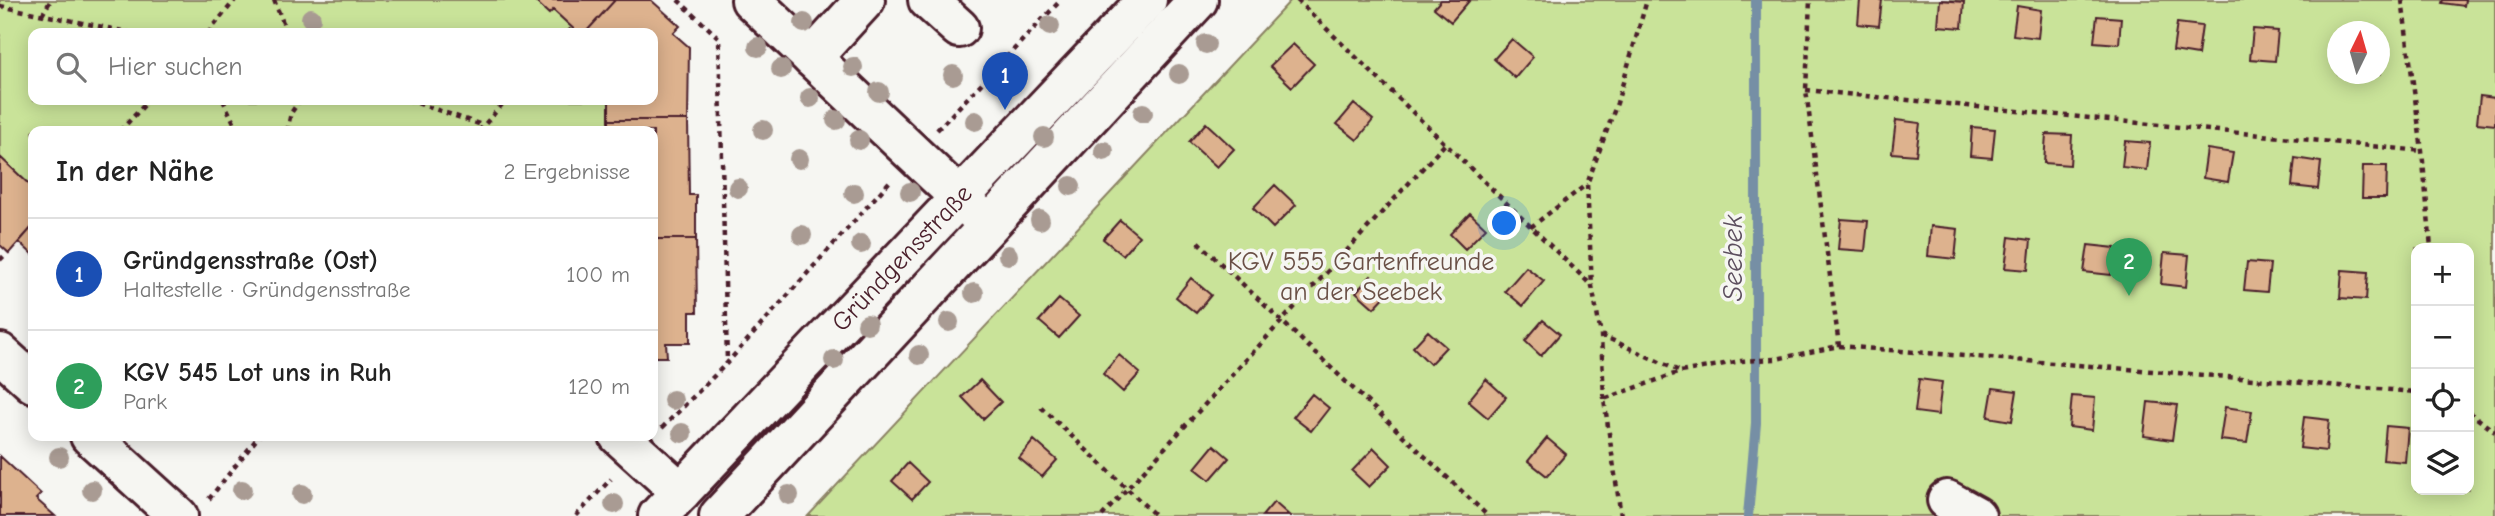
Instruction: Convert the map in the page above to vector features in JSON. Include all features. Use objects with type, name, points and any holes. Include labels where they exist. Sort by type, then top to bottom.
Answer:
[{"type":"street","points":[[751,0],[989,225]]},
{"type":"street","points":[[812,58],[865,0]]},
{"type":"street","points":[[928,0],[959,28]]},
{"type":"street","name":"Gründgensstraße","points":[[669,504],[1147,0]]},
{"type":"street","name":"Gründgensstraße","points":[[719,516],[1198,0]]},
{"type":"street","points":[[0,353],[28,378]]},
{"type":"street","points":[[97,441],[191,511]]},
{"type":"street","points":[[628,444],[669,504]]},
{"type":"path","points":[[42,15],[51,0]]},
{"type":"path","points":[[212,28],[235,0]]},
{"type":"path","points":[[274,0],[286,28]]},
{"type":"path","points":[[678,0],[719,38],[727,363]]},
{"type":"path","points":[[658,419],[727,363],[914,154],[1061,0]]},
{"type":"path","points":[[1297,0],[1592,286]]},
{"type":"path","points":[[1621,516],[1604,399],[1601,335],[1592,286],[1587,184],[1617,103],[1647,0]]},
{"type":"path","points":[[1810,0],[1806,90],[1839,346]]},
{"type":"path","points":[[2402,0],[2422,151],[2431,243]]},
{"type":"path","points":[[0,6],[107,28]]},
{"type":"path","points":[[1806,90],[2422,151]]},
{"type":"path","points":[[125,126],[144,105]]},
{"type":"path","points":[[225,105],[236,126]]},
{"type":"path","points":[[288,126],[291,113],[297,105]]},
{"type":"path","points":[[423,105],[482,125],[501,105]]},
{"type":"path","points":[[1102,516],[1283,323],[1445,144]]},
{"type":"path","points":[[1531,228],[1587,184]]},
{"type":"path","points":[[1198,243],[1488,516]]},
{"type":"path","points":[[0,261],[8,252]]},
{"type":"path","points":[[1601,335],[1680,372]]},
{"type":"path","points":[[1604,399],[1680,372],[1741,361],[1776,359],[1839,346],[2411,392]]},
{"type":"path","points":[[1041,407],[1156,516]]},
{"type":"path","points":[[2474,416],[2495,432]]},
{"type":"path","points":[[191,511],[254,441]]},
{"type":"path","points":[[576,516],[628,444]]},
{"type":"green space","points":[[0,0],[534,0],[553,10],[573,28],[28,28],[28,105],[609,105],[609,126],[28,126],[28,183],[0,157]]},
{"type":"green space","name":"KGV 555 Gartenfreunde an der Seebek","points":[[1291,0],[2495,0],[2495,516],[808,516]]},
{"type":"building","points":[[534,0],[615,0],[590,28],[573,28],[553,10],[549,14]]},
{"type":"building","points":[[615,0],[651,0],[680,26],[673,33],[689,47],[688,120],[609,120],[609,105],[658,105],[658,28],[590,28]]},
{"type":"building","points":[[1441,0],[1470,0],[1451,22],[1434,8]]},
{"type":"building","points":[[1860,0],[1882,0],[1879,26],[1858,24]]},
{"type":"building","points":[[1940,0],[1964,2],[1962,28],[1938,26]]},
{"type":"building","points":[[2443,0],[2465,0],[2464,6],[2442,3]]},
{"type":"building","points":[[2017,6],[2041,10],[2038,38],[2013,35]]},
{"type":"building","points":[[2097,16],[2121,18],[2119,44],[2094,42]]},
{"type":"building","points":[[2177,23],[2202,26],[2198,55],[2173,51]]},
{"type":"building","points":[[2253,29],[2278,31],[2275,61],[2250,59]]},
{"type":"building","points":[[1512,39],[1533,57],[1515,78],[1494,59]]},
{"type":"building","points":[[1293,44],[1314,64],[1292,87],[1270,66]]},
{"type":"building","points":[[2480,96],[2495,98],[2495,125],[2477,123]]},
{"type":"building","points":[[1354,104],[1373,120],[1357,140],[1337,124]]},
{"type":"building","points":[[609,120],[688,120],[689,195],[696,195],[696,239],[658,239],[658,126],[609,126]]},
{"type":"building","points":[[1896,120],[1920,123],[1916,155],[1892,153]]},
{"type":"building","points":[[1206,123],[1234,149],[1217,167],[1189,142]]},
{"type":"building","points":[[1972,127],[1995,129],[1992,158],[1970,156]]},
{"type":"building","points":[[2046,134],[2072,135],[2070,165],[2044,163]]},
{"type":"building","points":[[2125,141],[2150,143],[2147,170],[2122,167]]},
{"type":"building","points":[[2207,149],[2233,153],[2228,182],[2203,178]]},
{"type":"building","points":[[0,157],[28,183],[28,232],[9,253],[0,245]]},
{"type":"building","points":[[2295,158],[2321,162],[2318,189],[2292,186]]},
{"type":"building","points":[[2363,166],[2387,166],[2386,198],[2362,198]]},
{"type":"building","points":[[1275,185],[1296,205],[1273,228],[1253,208]]},
{"type":"building","points":[[1470,213],[1486,228],[1465,249],[1450,234]]},
{"type":"building","points":[[1841,219],[1868,221],[1865,251],[1838,249]]},
{"type":"building","points":[[1120,220],[1139,236],[1123,255],[1103,239]]},
{"type":"building","points":[[1931,226],[1958,229],[1955,259],[1928,256]]},
{"type":"building","points":[[28,232],[28,250],[19,242]]},
{"type":"building","points":[[2009,237],[2031,240],[2028,270],[2005,268]]},
{"type":"building","points":[[658,239],[696,239],[697,312],[690,312],[690,343],[666,343],[667,357],[658,357]]},
{"type":"building","points":[[2088,245],[2115,248],[2111,275],[2084,272]]},
{"type":"building","points":[[2164,253],[2189,255],[2186,287],[2161,284]]},
{"type":"building","points":[[2247,262],[2270,264],[2267,292],[2244,290]]},
{"type":"building","points":[[1526,267],[1544,281],[1523,306],[1505,291]]},
{"type":"building","points":[[2342,270],[2368,272],[2366,300],[2340,298]]},
{"type":"building","points":[[1371,276],[1389,292],[1374,308],[1356,292]]},
{"type":"building","points":[[1191,278],[1211,295],[1196,313],[1176,297]]},
{"type":"building","points":[[1059,299],[1079,316],[1059,338],[1039,321]]},
{"type":"building","points":[[1543,320],[1560,334],[1541,356],[1525,341]]},
{"type":"building","points":[[1428,331],[1446,347],[1430,364],[1413,347]]},
{"type":"building","points":[[1119,355],[1140,373],[1123,392],[1103,374]]},
{"type":"building","points":[[1486,379],[1506,397],[1488,418],[1468,401]]},
{"type":"building","points":[[1919,379],[1942,382],[1938,415],[1915,412]]},
{"type":"building","points":[[980,380],[1001,402],[983,419],[962,397]]},
{"type":"building","points":[[1993,388],[2017,391],[2012,421],[1988,417]]},
{"type":"building","points":[[1312,394],[1329,408],[1311,431],[1293,417]]},
{"type":"building","points":[[2072,396],[2095,398],[2092,430],[2069,427]]},
{"type":"building","points":[[2148,402],[2177,405],[2172,440],[2144,436]]},
{"type":"building","points":[[2225,407],[2252,411],[2247,443],[2220,440]]},
{"type":"building","points":[[2304,417],[2329,420],[2326,451],[2300,448]]},
{"type":"building","points":[[2386,426],[2408,428],[2405,462],[2383,460]]},
{"type":"building","points":[[1547,438],[1566,454],[1547,476],[1528,461]]},
{"type":"building","points":[[1034,440],[1057,460],[1042,477],[1019,458]]},
{"type":"building","points":[[1214,445],[1229,458],[1210,480],[1195,468]]},
{"type":"building","points":[[1374,448],[1391,465],[1369,487],[1352,471]]},
{"type":"building","points":[[0,456],[41,494],[36,499],[55,516],[0,516]]},
{"type":"building","points":[[908,463],[928,482],[912,499],[892,481]]},
{"type":"building","points":[[1274,502],[1290,516],[1262,516]]},
{"type":"waterway","name":"Seebek","points":[[1748,516],[1756,423],[1756,0]]},
{"type":"place","name":"Gründgensstraße (Ost)","points":[[1005,110]]},
{"type":"place","name":"KGV 545 Lot uns in Ruh","points":[[2129,296]]}]
